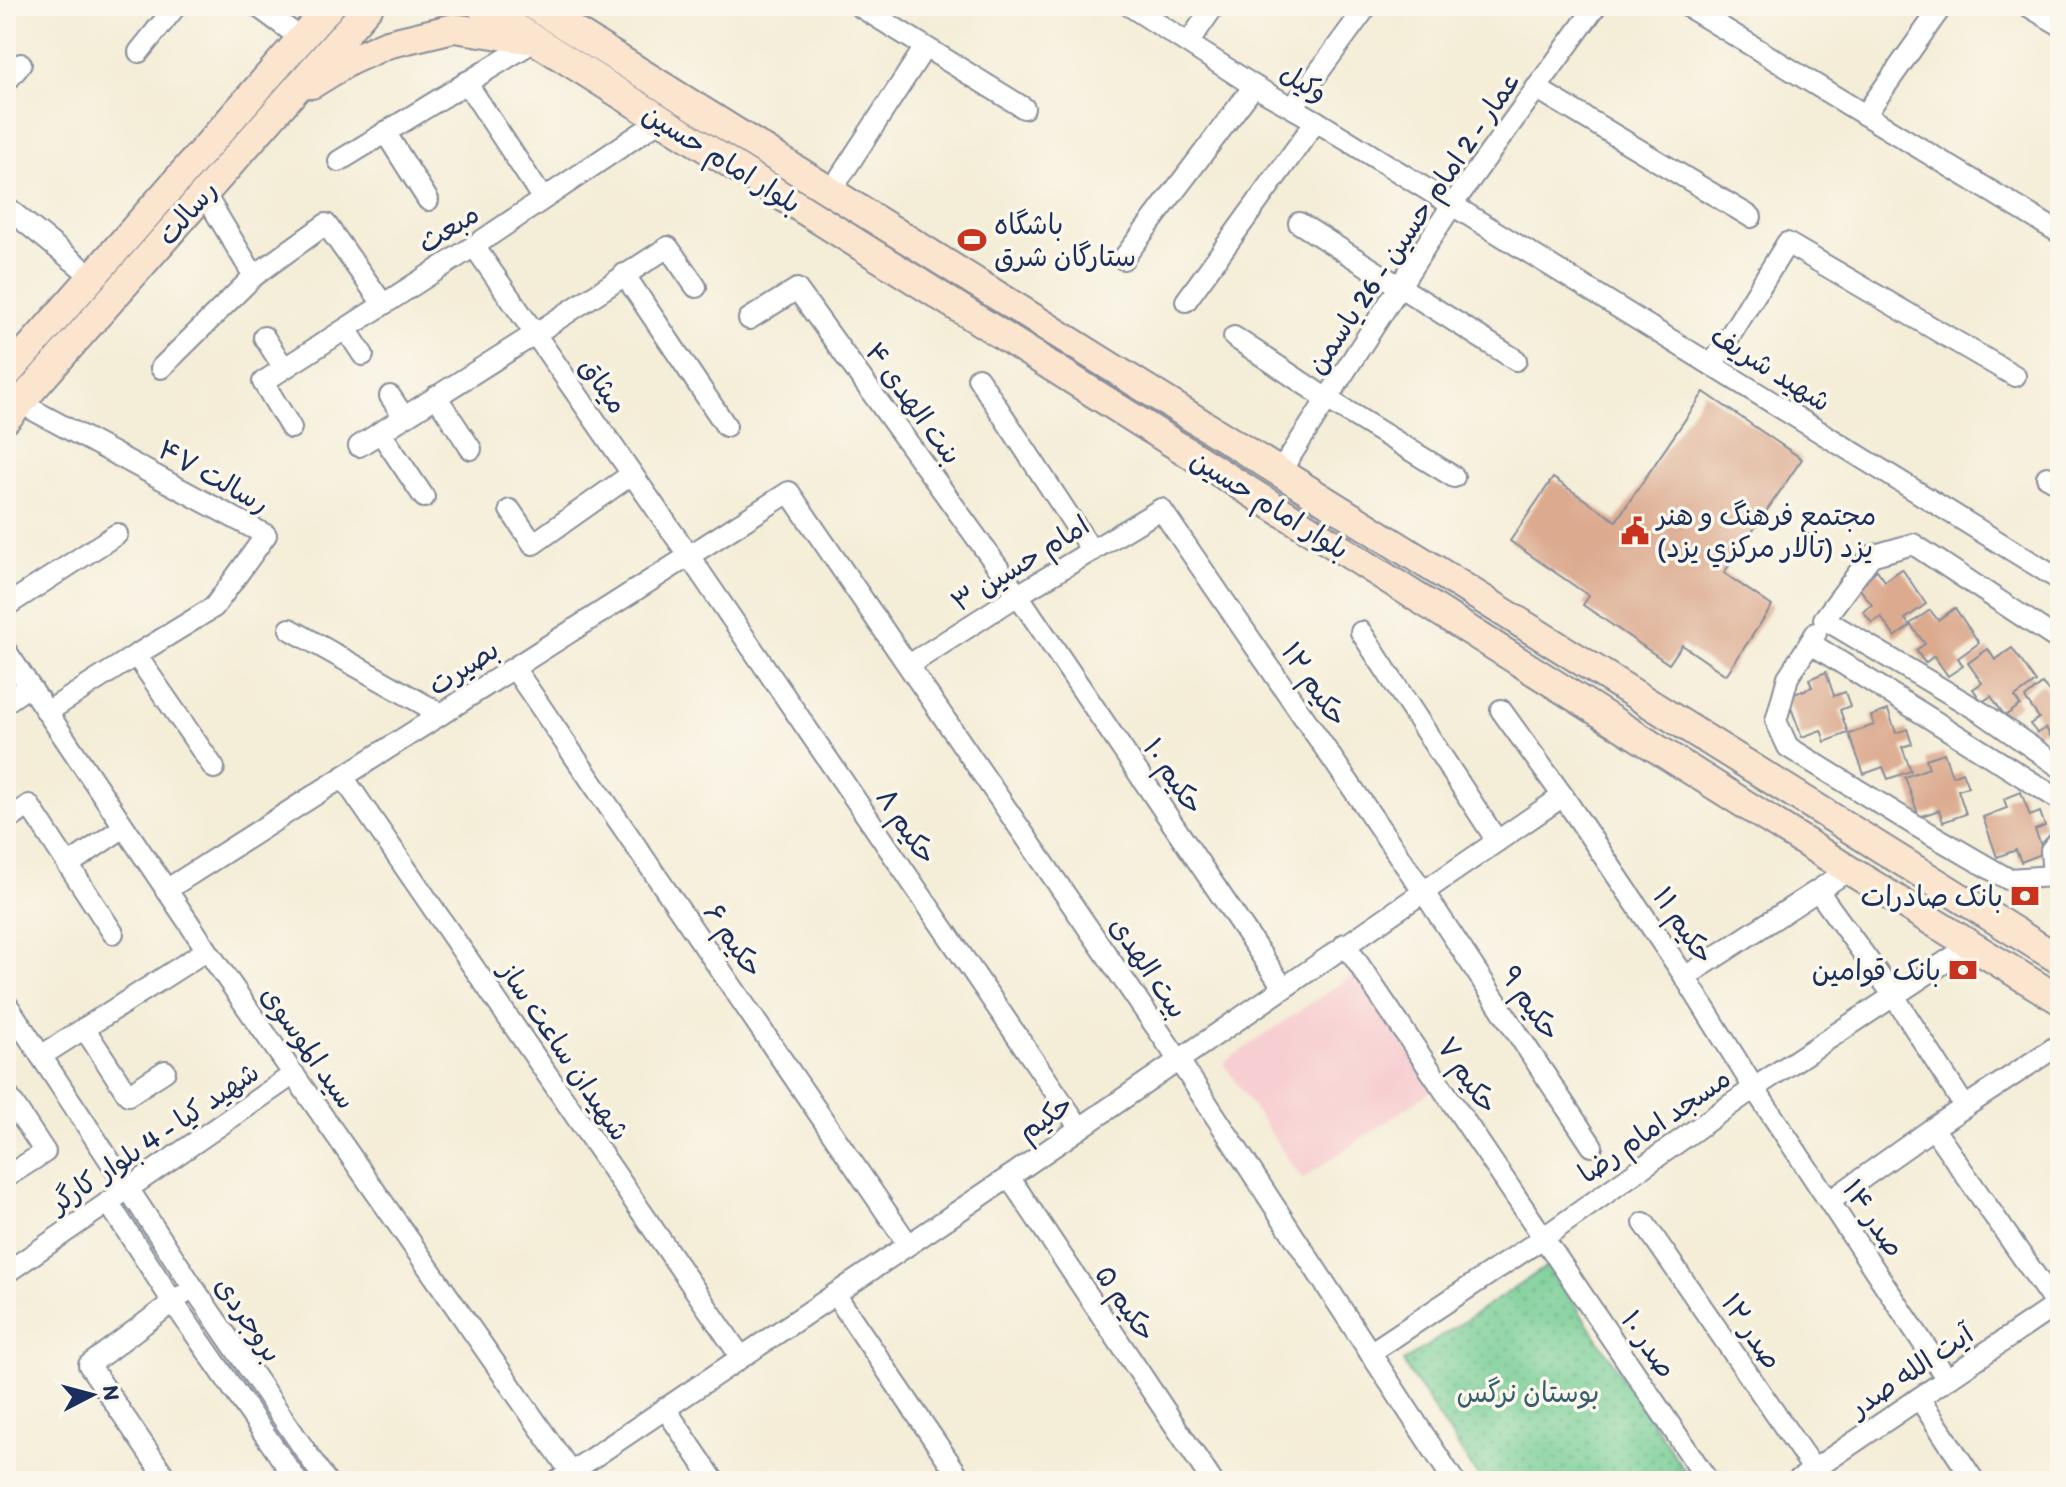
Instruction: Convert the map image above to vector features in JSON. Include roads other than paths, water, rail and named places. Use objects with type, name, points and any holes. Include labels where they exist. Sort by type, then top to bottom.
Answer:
[{"type":"main road","name":"رسالت","points":[[6,375],[330,6]]},
{"type":"main road","name":"رسالت","points":[[13,411],[369,6]]},
{"type":"main road","name":"بلوار امام حسین","points":[[481,6],[2060,1000]]},
{"type":"main road","name":"بلوار امام حسین","points":[[534,6],[2060,960]]},
{"type":"main road","points":[[573,6],[612,55]]},
{"type":"main road","points":[[287,99],[349,61],[387,44],[454,28],[536,40]]},
{"type":"main road","points":[[956,305],[971,279]]},
{"type":"main road","points":[[1849,870],[1867,839]]},
{"type":"street","points":[[139,52],[176,6]]},
{"type":"street","points":[[257,6],[302,39]]},
{"type":"street","points":[[859,6],[1024,108]]},
{"type":"street","name":"وکیل","points":[[1130,6],[1254,86],[1452,205]]},
{"type":"street","points":[[1189,42],[1214,6]]},
{"type":"street","points":[[1293,107],[1367,6]]},
{"type":"street","name":"عمار - 2 امام حسین - 26 یاسمن","points":[[1280,472],[1452,205],[1596,6]]},
{"type":"street","points":[[1687,6],[2060,233]]},
{"type":"street","points":[[1865,115],[1942,6]]},
{"type":"street","points":[[2028,6],[2060,25]]},
{"type":"street","points":[[339,161],[536,40]]},
{"type":"street","points":[[831,191],[925,47]]},
{"type":"street","points":[[6,82],[21,64]]},
{"type":"street","points":[[466,82],[543,199]]},
{"type":"street","points":[[1123,259],[1254,86]]},
{"type":"street","points":[[1536,88],[1751,217]]},
{"type":"street","name":"مبعث","points":[[291,428],[263,382],[474,246],[662,119]]},
{"type":"street","points":[[1186,301],[1316,121]]},
{"type":"street","points":[[385,132],[428,200]]},
{"type":"street","points":[[204,193],[254,276]]},
{"type":"street","name":"شهید شریف","points":[[1452,205],[2060,580]]},
{"type":"street","points":[[6,207],[93,277]]},
{"type":"street","points":[[1299,223],[1516,360]]},
{"type":"street","points":[[161,368],[254,276],[326,224],[383,304]]},
{"type":"street","points":[[1712,365],[1787,243],[2015,376]]},
{"type":"street","name":"میثاق","points":[[474,246],[689,556]]},
{"type":"street","points":[[359,446],[668,247],[696,287]]},
{"type":"street","points":[[624,274],[726,426]]},
{"type":"street","name":"بنت الهدی ۴","points":[[749,319],[797,289],[1018,595]]},
{"type":"street","points":[[346,329],[363,355]]},
{"type":"street","points":[[264,337],[284,368]]},
{"type":"street","points":[[1234,337],[1454,477]]},
{"type":"street","points":[[978,378],[1092,551]]},
{"type":"street","points":[[390,396],[404,417]]},
{"type":"street","points":[[436,396],[471,449]]},
{"type":"street","name":"رسالت ۴۷","points":[[13,411],[266,535],[214,607],[136,655]]},
{"type":"street","points":[[380,432],[424,497]]},
{"type":"street","points":[[510,510],[533,544],[632,474]]},
{"type":"street","name":"بصیرت","points":[[166,890],[789,492]]},
{"type":"street","name":"بیت الهدی","points":[[789,492],[1178,1059],[1454,1481]]},
{"type":"street","name":"امام حسین ۳","points":[[909,665],[1161,509]]},
{"type":"street","name":"حکیم ۱۲","points":[[1161,509],[1423,891]]},
{"type":"street","points":[[6,606],[117,534]]},
{"type":"street","points":[[2060,641],[1913,544],[1871,556],[1824,619],[1788,677],[1776,721],[1788,747],[2008,879],[2057,880],[2051,850],[2060,840]]},
{"type":"street","name":"حکیم ۸","points":[[689,556],[1079,1127]]},
{"type":"street","name":"حکیم ۱۰","points":[[1018,595],[1283,987]]},
{"type":"street","points":[[1824,619],[1984,714],[2060,767]]},
{"type":"street","points":[[290,629],[441,714]]},
{"type":"street","points":[[1361,632],[1497,841]]},
{"type":"street","points":[[1810,643],[2060,800]]},
{"type":"street","name":"سید الموسوی","points":[[6,651],[568,1478]]},
{"type":"street","points":[[47,712],[136,655],[214,768]]},
{"type":"street","name":"حکیم ۶","points":[[514,668],[908,1244]]},
{"type":"street","points":[[6,702],[29,686]]},
{"type":"street","name":"حکیم ۱۱","points":[[1501,710],[1685,977],[1754,1088]]},
{"type":"street","points":[[2000,761],[2016,736]]},
{"type":"street","name":"شهیدان ساعت ساز","points":[[343,777],[741,1357]]},
{"type":"street","name":"حکیم","points":[[568,1478],[665,1408],[1009,1177],[1563,796]]},
{"type":"street","points":[[6,822],[29,805],[113,933]]},
{"type":"street","points":[[68,865],[124,827]]},
{"type":"street","points":[[1685,977],[1849,870]]},
{"type":"street","name":"حکیم ۹","points":[[1423,891],[1592,1146]]},
{"type":"street","points":[[1818,891],[1894,996],[1965,1107]]},
{"type":"street","name":"حکیم ۷","points":[[1345,944],[1543,1238]]},
{"type":"street","name":"مسجد امام رضا","points":[[1370,1353],[1543,1238],[1754,1088],[1971,945]]},
{"type":"street","points":[[41,1056],[207,950]]},
{"type":"street","name":"بروجردی","points":[[6,1003],[193,1287],[326,1481]]},
{"type":"street","points":[[84,1028],[128,1095],[165,1071]]},
{"type":"street","points":[[1830,1201],[2060,1044]]},
{"type":"street","name":"شهید کیا - 4 بلوار کارگر","points":[[6,1273],[294,1074]]},
{"type":"street","name":"صدر ۱۴","points":[[1754,1088],[1947,1379]]},
{"type":"street","points":[[6,1093],[45,1152],[6,1177]]},
{"type":"street","points":[[1933,1128],[2058,1308]]},
{"type":"street","name":"حکیم ۵","points":[[1009,1177],[1212,1481]]},
{"type":"street","name":"بروجردی","points":[[108,1202],[297,1481]]},
{"type":"street","name":"صدر ۱۲","points":[[1644,1223],[1806,1476]]},
{"type":"street","name":"صدر ۱۰","points":[[1543,1238],[1708,1481]]},
{"type":"street","points":[[168,1481],[89,1365],[193,1287]]},
{"type":"street","points":[[835,1294],[962,1481]]},
{"type":"street","name":"آیت الله صدر","points":[[1806,1476],[1947,1379],[2058,1308]]},
{"type":"street","points":[[1919,1398],[1974,1481]]},
{"type":"street","points":[[665,1408],[714,1481]]},
{"type":"street","points":[[276,1451],[296,1437]]},
{"type":"place","name":"باشگاه ستارگان شرق","points":[[972,240]]},
{"type":"place","name":"مجتمع فرهنگ و هنر یزد (تالار مركزي یزد)","points":[[1635,531]]},
{"type":"place","name":"بانک صادرات","points":[[2025,896]]},
{"type":"place","name":"بانک قوامین","points":[[1963,970]]},
{"type":"park label","name":"بوستان نرگس","points":[[1528,1392]]}]
